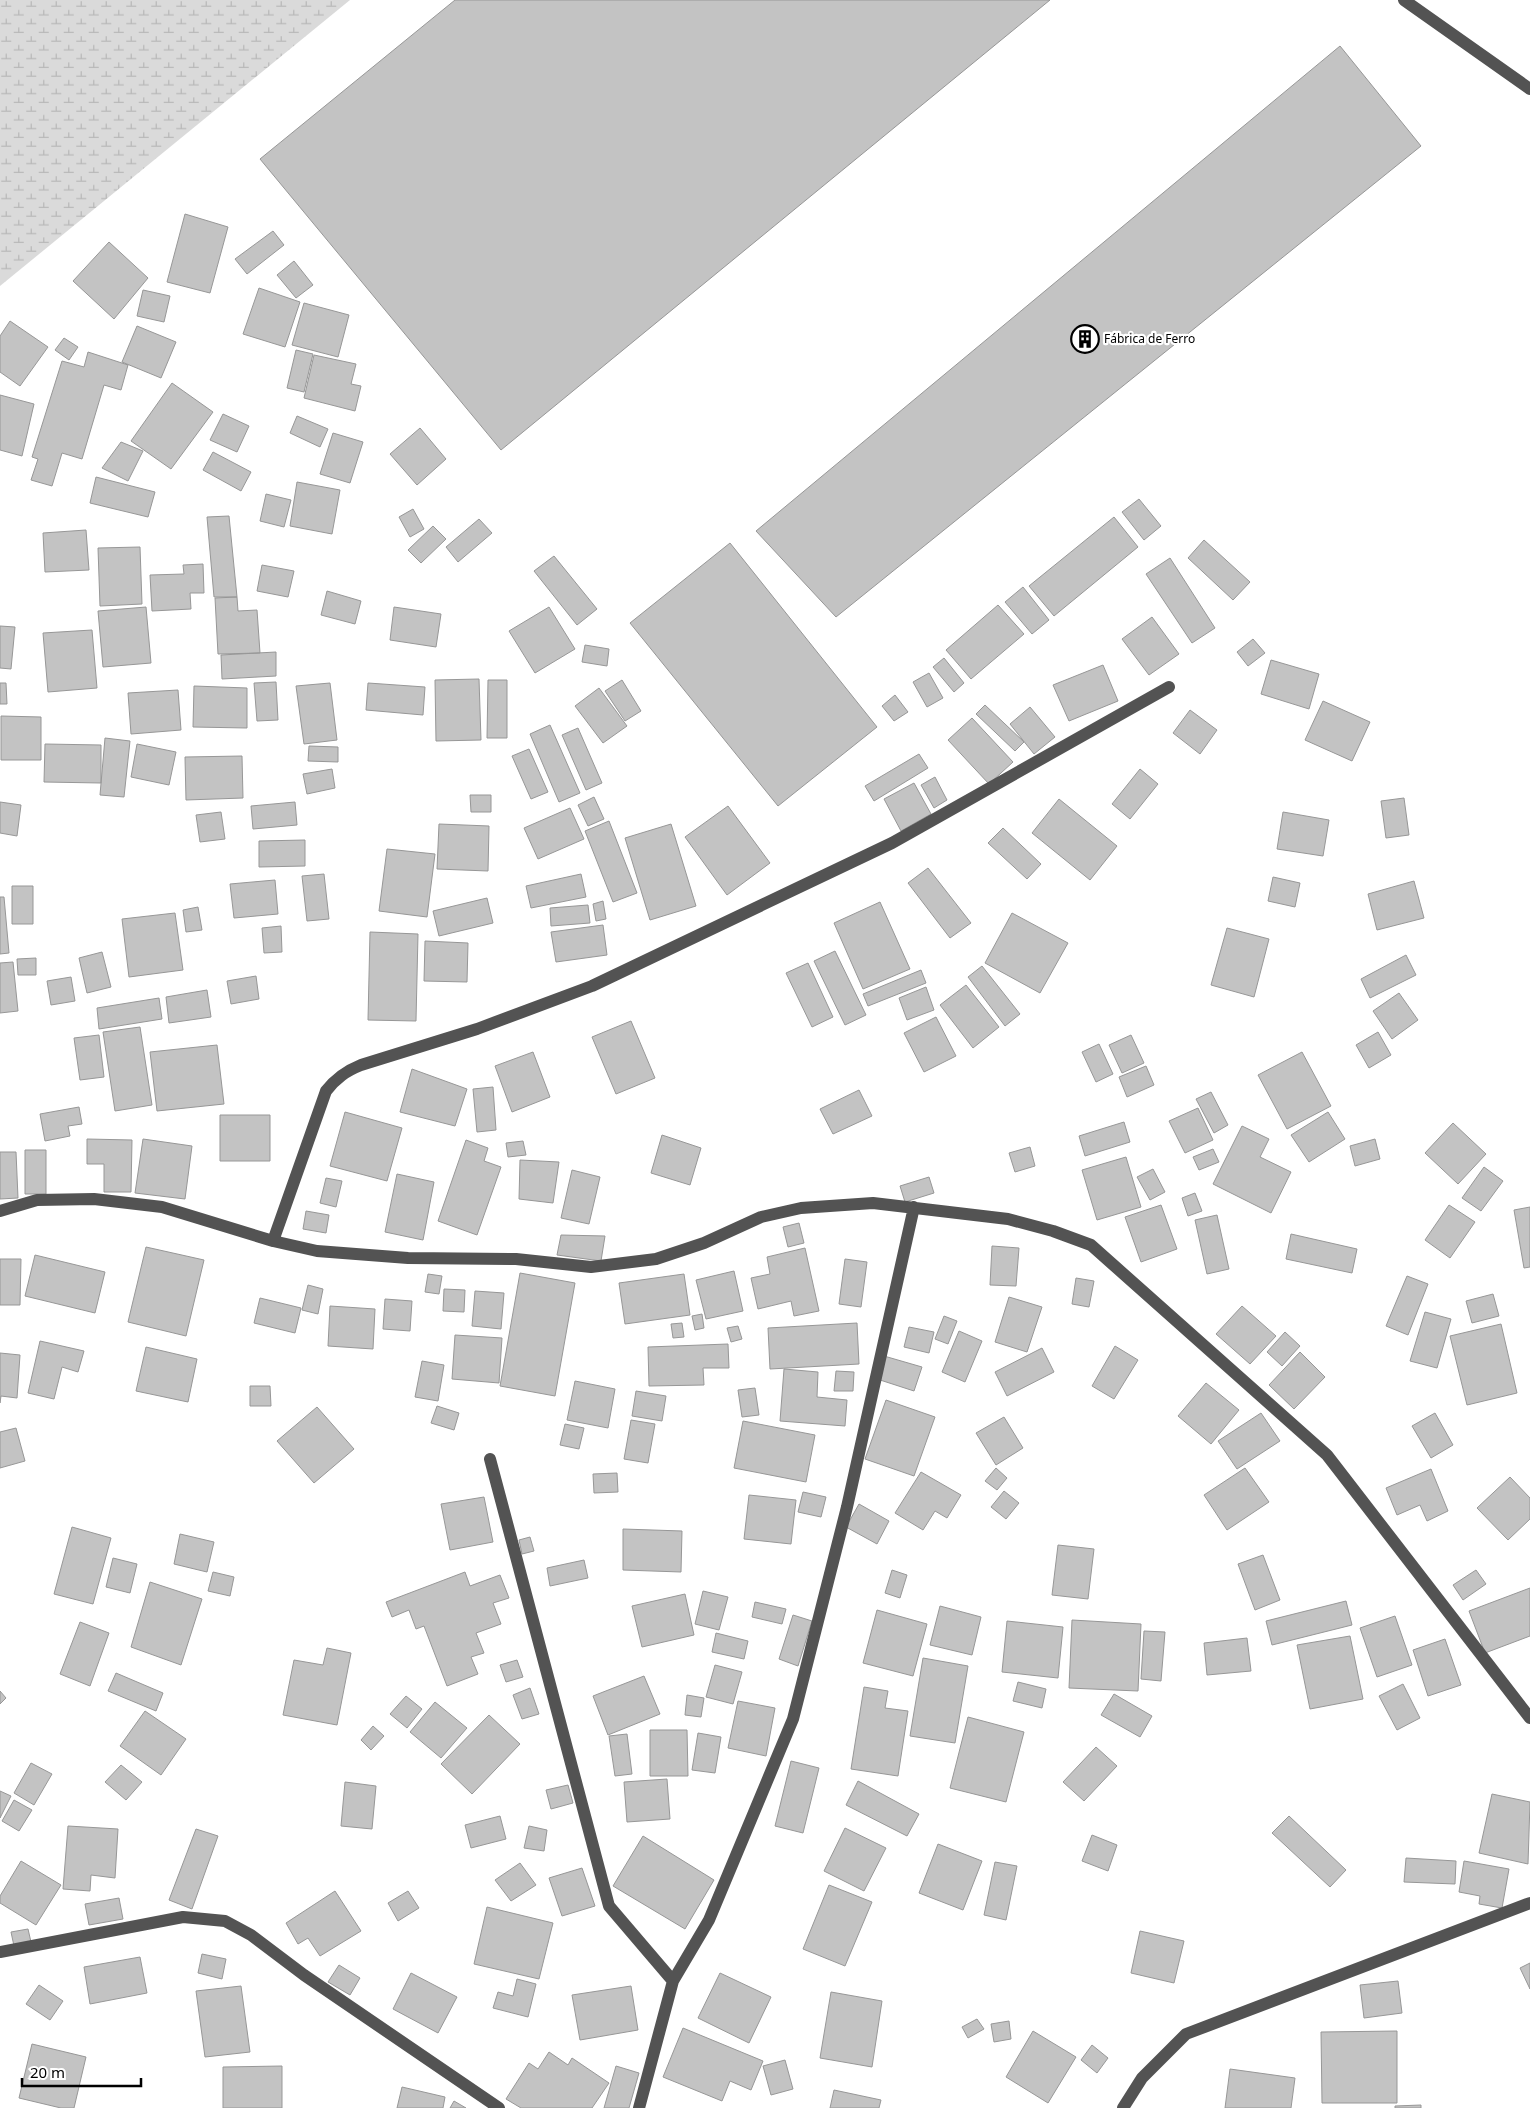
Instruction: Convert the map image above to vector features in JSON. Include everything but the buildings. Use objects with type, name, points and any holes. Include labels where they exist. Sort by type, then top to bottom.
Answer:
[{"type":"street","points":[[1404,0],[1530,89]]},
{"type":"street","points":[[273,1241],[326,1090],[335,1079],[348,1070],[477,1029],[592,986],[892,843],[1169,687]]},
{"type":"street","points":[[0,1211],[37,1200],[94,1199],[162,1207],[273,1241],[317,1251],[408,1258],[516,1259],[592,1268],[656,1260],[704,1243],[761,1217],[801,1208],[873,1203],[914,1206],[1008,1219],[1053,1230],[1091,1245],[1327,1455],[1530,1718]]},
{"type":"street","points":[[639,2108],[673,1981],[710,1920],[793,1720],[847,1507],[914,1206]]},
{"type":"street","points":[[490,1459],[609,1906],[673,1981]]},
{"type":"street","points":[[1123,2108],[1142,2078],[1186,2034],[1530,1903]]},
{"type":"street","points":[[0,1952],[183,1917],[225,1921],[251,1935],[304,1975],[499,2108]]},
{"type":"green space","points":[[0,0],[350,0],[0,286]]},
{"type":"place","name":"Fábrica de Ferro","points":[[1085,339]]}]
